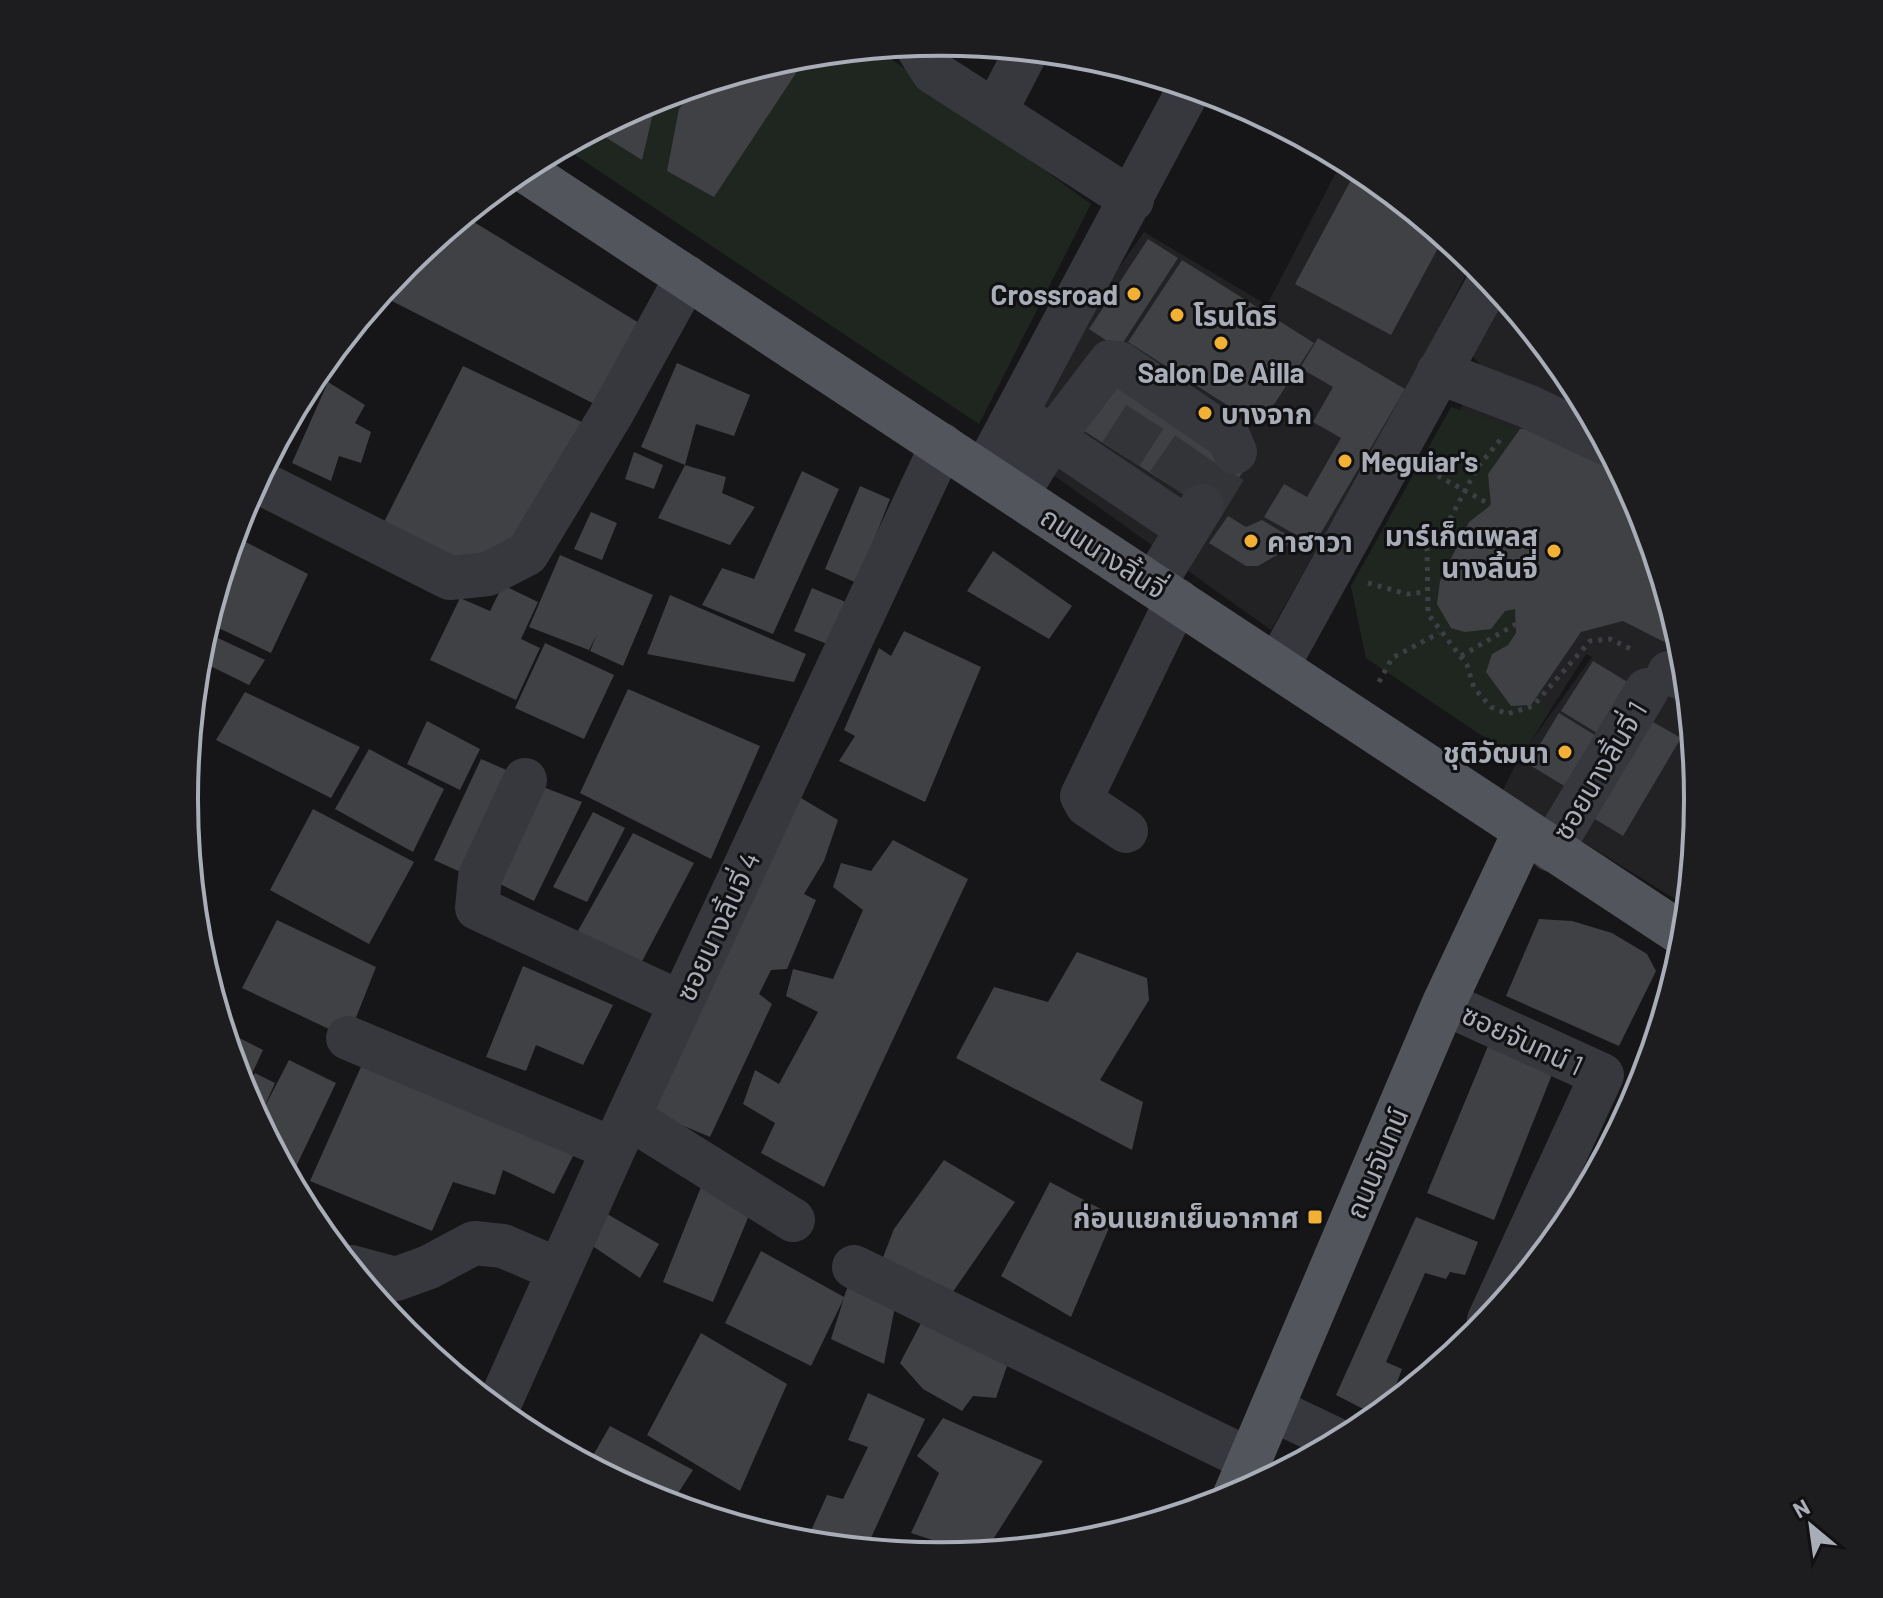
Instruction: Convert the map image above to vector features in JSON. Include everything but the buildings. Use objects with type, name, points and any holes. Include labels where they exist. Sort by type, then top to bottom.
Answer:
[{"type":"main road","name":"ถนนนางลิ้นจี่","points":[[535,177],[1673,928]]},
{"type":"main road","name":"ถนนจันทน์","points":[[1242,1478],[1444,1003],[1537,841]]},
{"type":"street","points":[[923,57],[933,72],[1132,200]]},
{"type":"street","points":[[995,112],[1022,61]]},
{"type":"street","points":[[1000,484],[1016,414],[1185,97]]},
{"type":"street","points":[[268,486],[450,578],[488,574],[527,554],[612,413],[687,277]]},
{"type":"street","points":[[1277,667],[1484,292]]},
{"type":"street","points":[[1000,484],[1052,438],[1110,362],[1119,363],[1158,396],[1216,436]]},
{"type":"street","points":[[1438,372],[1527,406],[1589,435]]},
{"type":"street","points":[[1016,414],[1052,438],[1115,465],[1178,506],[1166,592],[1082,796],[1087,805],[1126,831]]},
{"type":"street","name":"ซอยนางลิ้นจี่ 4","points":[[502,1398],[620,1133],[942,445]]},
{"type":"street","name":"ซอยนางลิ้นจี่ 1","points":[[1537,841],[1668,681]]},
{"type":"street","points":[[525,780],[480,877],[477,908],[681,1003]]},
{"type":"street","name":"ซอยจันทน์ 1","points":[[1444,1003],[1602,1075],[1508,1280]]},
{"type":"street","points":[[348,1038],[620,1133],[793,1220]]},
{"type":"street","points":[[369,1272],[396,1279],[429,1267],[474,1243],[503,1246],[559,1270]]},
{"type":"street","points":[[854,1267],[1242,1478]]},
{"type":"street","points":[[1272,1409],[1325,1434]]},
{"type":"path","points":[[1527,406],[1477,468],[1427,548],[1425,592],[1428,614],[1439,633],[1461,656],[1474,688],[1491,707],[1507,714],[1533,706],[1590,641],[1610,639],[1646,656],[1668,681]]},
{"type":"path","points":[[1427,470],[1491,505]]},
{"type":"path","points":[[1363,580],[1384,590],[1425,592]]},
{"type":"path","points":[[1461,656],[1516,624]]},
{"type":"path","points":[[1379,682],[1392,658],[1439,633]]},
{"type":"shaded area","points":[[890,58],[1091,204],[979,424],[574,154],[657,113],[749,81],[845,62]]},
{"type":"shaded area","name":"บางจาก","points":[[1337,171],[1394,210],[1467,274],[1407,389],[1271,630],[1000,437],[1144,232],[1267,305]]},
{"type":"shaded area","points":[[1498,307],[1559,386],[1585,428],[1608,470],[1645,560],[1670,654],[1683,750],[1683,848],[1677,900],[1502,792],[1518,760],[1366,658],[1351,586],[1484,370],[1472,355]],"holes":[[[1586,654],[1592,657],[1530,743]]]},
{"type":"shaded area","points":[[1451,407],[1520,429],[1488,474],[1515,609],[1516,633],[1549,712],[1519,760],[1366,658],[1351,586]]},
{"type":"tunnel","points":[[1121,454],[1155,401]]},
{"type":"tunnel","points":[[1168,484],[1204,432]]},
{"type":"tunnel","points":[[1202,506],[1235,452]]},
{"type":"place","name":"Crossroad","points":[[1134,294]]},
{"type":"place","name":"โรนโดริ","points":[[1177,315]]},
{"type":"place","name":"Salon De Ailla","points":[[1221,343]]},
{"type":"place","name":"บางจาก","points":[[1205,413]]},
{"type":"place","name":"Meguiar's","points":[[1345,461]]},
{"type":"place","name":"คาฮาวา","points":[[1251,541]]},
{"type":"place","name":"มาร์เก็ตเพลส นางลิ้นจี่","points":[[1554,551]]},
{"type":"place","name":"ชุติวัฒนา","points":[[1565,752]]},
{"type":"place","name":"ก่อนแยกเย็นอากาศ","points":[[1315,1217]]}]
